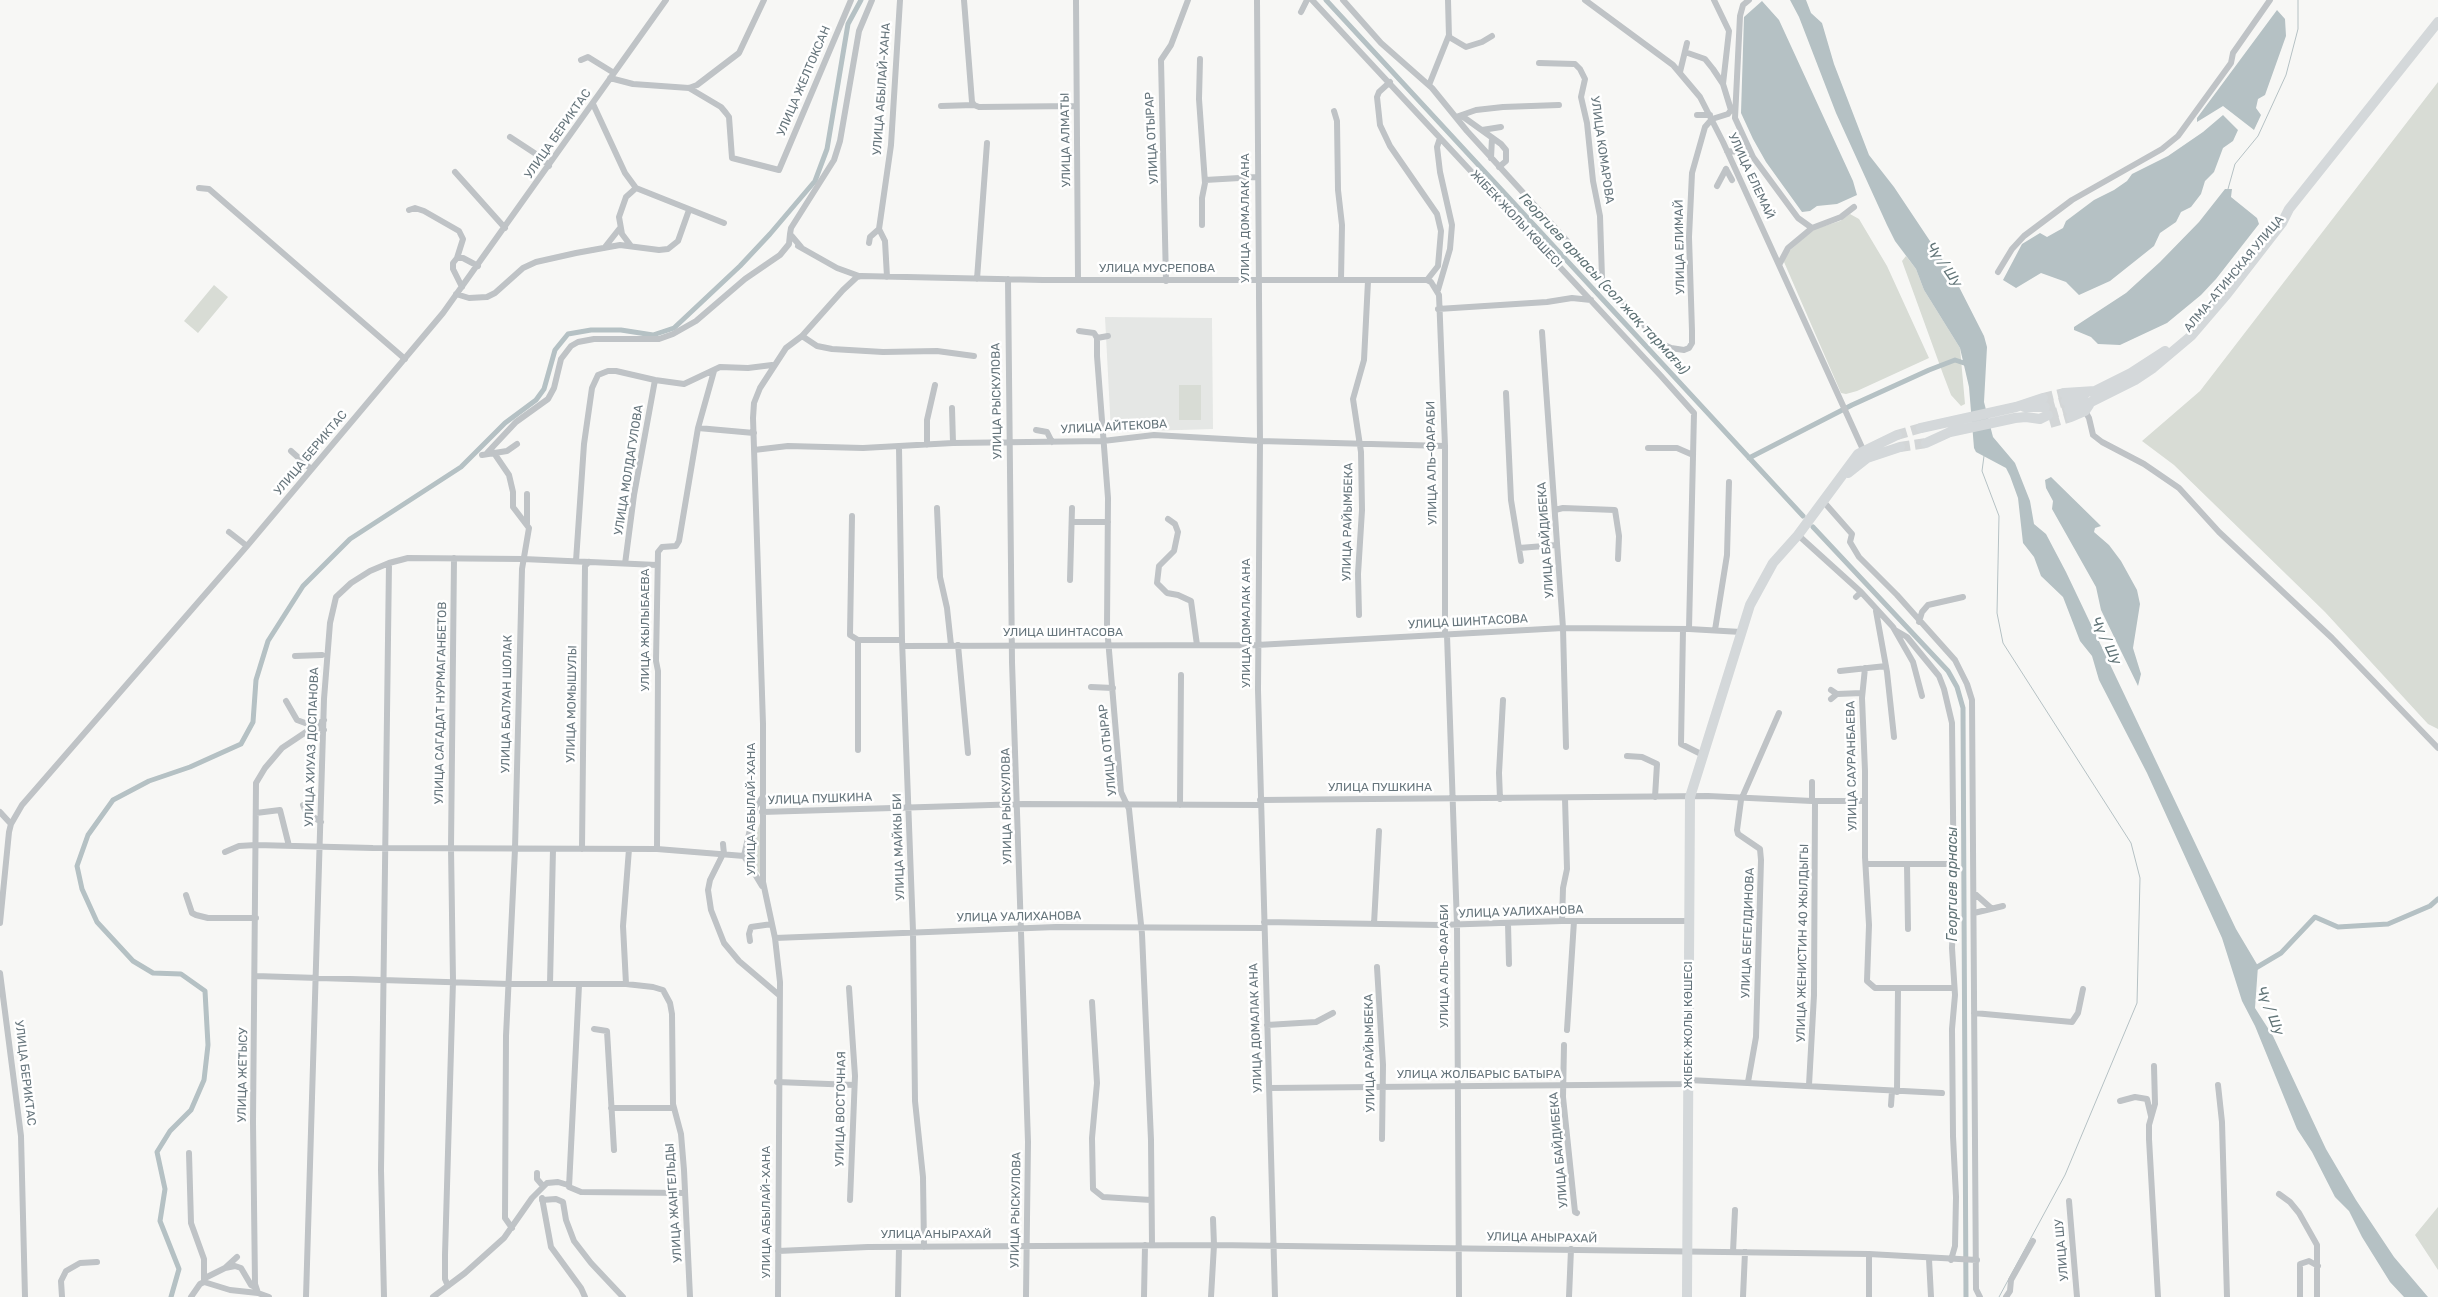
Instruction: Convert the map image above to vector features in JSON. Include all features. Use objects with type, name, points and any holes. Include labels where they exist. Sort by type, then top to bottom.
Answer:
[{"type":"highway","name":"АЛМА-АТИНСКАЯ УЛИЦА","points":[[2088,399],[2080,391],[2068,405],[2088,399],[2114,384],[2153,368],[2191,336],[2282,223],[2286,213],[2438,22]]},
{"type":"highway","points":[[1922,428],[2016,407],[2044,413],[1950,432],[1926,443]]},
{"type":"highway","points":[[1865,454],[1897,435]]},
{"type":"highway","points":[[1865,454],[1900,447]]},
{"type":"highway","name":"ЖІБЕК ЖОЛЫ КӨШЕСІ","points":[[1687,1297],[1690,796],[1750,605],[1773,563],[1798,534],[1836,482],[1865,454]]},
{"type":"street","name":"УЛИЦА БЕРИКТАС","points":[[0,922],[4,859],[11,824],[22,805],[247,546],[405,359],[506,228],[666,0]]},
{"type":"street","points":[[581,60],[588,57],[612,76],[627,84],[689,88],[697,85],[739,54],[764,0]]},
{"type":"street","name":"УЛИЦА ЖЕЛТОКСАН","points":[[689,88],[726,112],[729,117],[732,158],[779,170],[851,0]]},
{"type":"street","points":[[488,454],[516,422],[548,399],[554,388],[561,359],[571,346],[578,342],[594,339],[650,339],[673,334],[696,321],[745,279],[780,255],[789,244],[795,220],[834,160],[840,141],[859,30],[872,0]]},
{"type":"street","name":"УЛИЦА АБЫЛАЙ-ХАНА","points":[[887,277],[885,241],[879,229],[891,146],[900,0]]},
{"type":"street","points":[[964,0],[972,102],[974,105]]},
{"type":"street","name":"УЛИЦА АЛМАТЫ","points":[[1076,0],[1078,280]]},
{"type":"street","name":"УЛИЦА ОТЫРАР","points":[[1166,281],[1161,60],[1171,45],[1188,0]]},
{"type":"street","name":"УЛИЦА ДОМАЛАК АНА","points":[[1257,0],[1257,281],[1260,441],[1257,645],[1275,1297]]},
{"type":"street","points":[[1301,12],[1307,0]]},
{"type":"street","points":[[1312,0],[1440,138]]},
{"type":"street","points":[[1343,0],[1381,43],[1429,85],[1459,117],[1491,158],[1602,278]]},
{"type":"street","points":[[1429,85],[1449,36],[1448,0]]},
{"type":"street","points":[[1714,0],[1729,31],[1723,84]]},
{"type":"street","points":[[1749,0],[1743,5],[1740,16],[1734,96],[1735,118],[1753,157],[1798,218],[1812,228]]},
{"type":"street","points":[[1998,272],[2012,249],[2024,236],[2072,200],[2162,149],[2178,136],[2231,63],[2233,53],[2270,0]]},
{"type":"street","name":"УЛИЦА ЕЛЕМАЙ","points":[[1590,1],[1680,72],[1694,88],[1711,117],[1727,151],[1865,454]]},
{"type":"street","points":[[1449,36],[1465,50],[1492,36]]},
{"type":"street","points":[[1680,72],[1687,43]]},
{"type":"street","points":[[1685,52],[1705,59],[1723,84],[1730,110],[1728,114],[1711,117],[1697,114]]},
{"type":"street","points":[[1200,59],[1199,99],[1205,180],[1202,225]]},
{"type":"street","name":"УЛИЦА КОМАРОВА","points":[[1539,63],[1575,64],[1585,79],[1581,97],[1588,123],[1593,181],[1600,216],[1602,278]]},
{"type":"street","points":[[1390,82],[1379,92],[1377,97],[1380,125],[1394,152],[1437,214],[1441,232],[1438,266],[1427,280],[1432,282],[1438,290]]},
{"type":"street","points":[[593,104],[625,173],[636,188],[724,223]]},
{"type":"street","points":[[1459,117],[1476,110],[1558,105]]},
{"type":"street","points":[[941,106],[1076,106]]},
{"type":"street","points":[[1334,111],[1337,121],[1338,190],[1342,226],[1341,280]]},
{"type":"street","points":[[1459,117],[1501,144],[1507,156],[1500,167]]},
{"type":"street","name":"УЛИЦА ЕЛИМАЙ","points":[[1602,278],[1660,342],[1671,348],[1684,350],[1689,348],[1692,343],[1689,237],[1692,173],[1701,137],[1711,117]]},
{"type":"street","points":[[1481,131],[1501,127]]},
{"type":"street","points":[[510,137],[542,158],[549,166]]},
{"type":"street","name":"УЛИЦА АЛЬ-ФАРАБИ","points":[[1440,138],[1437,147],[1440,172],[1452,225],[1450,249],[1438,290],[1438,309],[1445,446],[1446,635],[1457,925],[1458,1297]]},
{"type":"street","name":"ЖІБЕК ЖОЛЫ КӨШЕСІ","points":[[1440,138],[1592,300],[1694,413],[1693,455]]},
{"type":"street","points":[[1491,158],[1492,138]]},
{"type":"street","points":[[977,279],[987,143]]},
{"type":"street","points":[[1727,151],[1747,146]]},
{"type":"street","points":[[1736,150],[1753,157]]},
{"type":"street","points":[[1717,186],[1726,169],[1732,180]]},
{"type":"street","points":[[455,172],[506,228]]},
{"type":"street","points":[[1205,180],[1257,177]]},
{"type":"street","points":[[200,188],[209,189],[405,359]]},
{"type":"street","points":[[631,246],[625,240],[620,228],[621,207],[626,198],[636,188]]},
{"type":"street","points":[[1779,265],[1788,248],[1812,228],[1841,216],[1854,207]]},
{"type":"street","points":[[408,210],[415,208],[424,211],[458,230],[464,240],[453,263],[453,269],[462,287]]},
{"type":"street","points":[[456,294],[469,298],[487,297],[495,293],[519,271],[536,262],[605,247],[631,246],[659,250],[675,245],[689,210]]},
{"type":"street","points":[[605,247],[620,228]]},
{"type":"street","points":[[869,243],[870,237],[879,229]]},
{"type":"street","points":[[790,234],[801,247]]},
{"type":"street","points":[[789,244],[801,247],[837,268],[859,276],[887,277]]},
{"type":"street","points":[[457,258],[463,258],[478,266]]},
{"type":"street","name":"УЛИЦА АБЫЛАЙ-ХАНА","points":[[778,1297],[779,995],[775,938],[763,889],[763,724],[754,403],[772,365],[786,348],[802,336],[859,276]]},
{"type":"street","name":"УЛИЦА МУСРЕПОВА","points":[[887,277],[1166,281],[1427,280]]},
{"type":"street","name":"УЛИЦА РЫСКУЛОВА","points":[[1008,280],[1012,645],[1029,1150],[1025,1247],[1026,1297]]},
{"type":"street","name":"УЛИЦА РАЙЫМБЕКА","points":[[1359,615],[1358,574],[1362,510],[1359,443],[1353,399],[1364,360],[1368,281]]},
{"type":"street","points":[[1438,309],[1547,302],[1572,298],[1592,300]]},
{"type":"street","points":[[1079,332],[1094,333],[1097,338],[1108,336]]},
{"type":"street","name":"УЛИЦА БАЙДИБЕКА","points":[[1542,332],[1563,628],[1566,747]]},
{"type":"street","points":[[802,336],[817,346],[832,349],[883,352],[937,350],[974,356]]},
{"type":"street","name":"УЛИЦА ОТЫРАР","points":[[1097,338],[1108,522],[1108,645],[1122,792],[1128,805],[1141,927],[1151,1140],[1151,1200],[1144,1297]]},
{"type":"street","points":[[576,561],[581,469],[592,388],[598,375],[608,371],[684,384],[720,367],[748,368],[772,365]]},
{"type":"street","name":"УЛИЦА ЖЫЛЫБАЕВА","points":[[657,849],[658,565],[660,549],[676,546],[679,541],[698,428],[714,371]]},
{"type":"street","name":"УЛИЦА МОЛДАГУЛОВА","points":[[625,564],[634,495],[655,380]]},
{"type":"street","points":[[927,445],[927,420],[935,384]]},
{"type":"street","points":[[1506,393],[1512,500],[1521,561]]},
{"type":"street","points":[[2088,399],[2089,418],[2093,435],[2102,442],[2144,464],[2179,488],[2234,546],[2332,638],[2438,748]]},
{"type":"street","points":[[952,408],[953,443]]},
{"type":"street","points":[[698,428],[754,433]]},
{"type":"street","points":[[1036,430],[1047,432],[1052,442]]},
{"type":"street","name":"УЛИЦА АЙТЕКОВА","points":[[754,450],[808,446],[899,447],[953,443],[1103,441],[1154,435],[1260,441],[1445,446]]},
{"type":"street","points":[[488,454],[507,451],[517,444]]},
{"type":"street","name":"УЛИЦА МАЙКЫ БИ","points":[[899,447],[902,643],[913,932],[915,1101],[923,1177],[924,1247]]},
{"type":"street","points":[[1648,448],[1676,448],[1693,455],[1682,744],[1703,755]]},
{"type":"street","points":[[291,451],[311,469]]},
{"type":"street","points":[[488,454],[509,475],[513,492],[513,507],[527,524]]},
{"type":"street","points":[[1714,630],[1727,555],[1729,482]]},
{"type":"street","name":"УЛИЦА БАЛУАН ШОЛАК","points":[[512,1228],[505,1218],[505,1096],[516,849],[523,559],[528,539],[527,494]]},
{"type":"street","points":[[1823,501],[1852,534],[1850,542],[1859,557],[1897,595],[1919,622],[1955,660],[1967,684],[1972,700],[1976,1289],[1980,1297]]},
{"type":"street","points":[[937,508],[940,577],[955,645],[968,753]]},
{"type":"street","points":[[1070,580],[1072,508]]},
{"type":"street","points":[[1555,510],[1562,508],[1615,510],[1619,536],[1618,559]]},
{"type":"street","points":[[852,516],[850,632],[851,637],[858,640],[858,750]]},
{"type":"street","points":[[1168,519],[1175,524],[1178,532],[1174,551],[1159,566],[1158,583],[1167,593],[1178,595],[1191,601],[1197,645]]},
{"type":"street","points":[[1072,522],[1108,522]]},
{"type":"street","points":[[229,532],[247,546]]},
{"type":"street","points":[[1798,534],[1861,592],[1895,630],[1913,662],[1922,696]]},
{"type":"street","points":[[1519,548],[1557,545]]},
{"type":"street","points":[[318,664],[326,652],[332,605],[336,597],[351,583],[389,563],[408,558],[454,558],[658,565]]},
{"type":"street","name":"УЛИЦА САГАДАТ НУРМАГАНБЕТОВ","points":[[448,1286],[445,1279],[445,1255],[453,981],[451,848],[454,558]]},
{"type":"street","name":"УЛИЦА МОМЫШУЛЫ","points":[[582,849],[585,566],[590,562]]},
{"type":"street","points":[[384,1297],[381,1170],[389,563]]},
{"type":"street","points":[[1856,597],[1861,592]]},
{"type":"street","points":[[1919,622],[1922,612],[1928,605],[1943,605],[1963,596]]},
{"type":"street","points":[[1876,609],[1886,666],[1894,737]]},
{"type":"street","name":"УЛИЦА ШИНТАСОВА","points":[[858,640],[955,645],[1257,645],[1563,628],[1686,628],[1742,632]]},
{"type":"street","points":[[1895,630],[1906,637],[1933,667],[1942,683],[1948,703],[1953,747],[1954,864],[1952,948],[1954,988],[1952,1029],[1955,1246],[1953,1260]]},
{"type":"street","points":[[295,656],[326,652]]},
{"type":"street","name":"УЛИЦА ХИУАЗ ДОСПАНОВА","points":[[306,1297],[326,652]]},
{"type":"street","points":[[1840,671],[1886,666]]},
{"type":"street","name":"УЛИЦА САУРАНБАЕВА","points":[[1865,668],[1862,693],[1869,925],[1868,981],[1875,988],[1954,988]]},
{"type":"street","points":[[1180,805],[1181,675]]},
{"type":"street","points":[[1091,687],[1113,688]]},
{"type":"street","points":[[1831,699],[1834,692],[1862,693]]},
{"type":"street","points":[[1500,799],[1499,773],[1503,700]]},
{"type":"street","points":[[286,701],[297,720],[324,730]]},
{"type":"street","points":[[1743,797],[1779,713]]},
{"type":"street","name":"УЛИЦА ЖЕТЫСУ","points":[[257,1290],[256,783],[264,768],[282,748],[324,720]]},
{"type":"street","points":[[1626,756],[1642,757],[1657,764],[1655,797]]},
{"type":"street","name":"УЛИЦА ЖЕНИСТИН 40 ЖЫЛДЫГЫ","points":[[1809,1085],[1814,995],[1812,782]]},
{"type":"street","name":"УЛИЦА ПУШКИНА","points":[[762,812],[1017,804],[1180,805],[1690,796],[1813,801],[1864,800]]},
{"type":"street","name":"УЛИЦА БЕГЕЛДИНОВА","points":[[1743,797],[1737,832],[1756,844],[1760,849],[1762,860],[1756,1037],[1748,1082]]},
{"type":"street","points":[[762,798],[755,807],[744,856],[763,889]]},
{"type":"street","points":[[1562,920],[1563,888],[1567,869],[1565,798]]},
{"type":"street","points":[[303,805],[306,812],[321,822]]},
{"type":"street","points":[[256,813],[280,810],[289,846]]},
{"type":"street","points":[[0,812],[11,824]]},
{"type":"street","points":[[1374,924],[1379,831]]},
{"type":"street","points":[[723,844],[724,854],[710,880],[708,890],[711,910],[724,943],[739,961],[779,995]]},
{"type":"street","points":[[225,852],[239,846],[256,845],[384,848],[657,849],[744,856]]},
{"type":"street","points":[[550,984],[553,849]]},
{"type":"street","points":[[626,984],[623,926],[629,849]]},
{"type":"street","points":[[1866,864],[1954,864]]},
{"type":"street","points":[[1907,864],[1908,929]]},
{"type":"street","points":[[1974,893],[1992,908]]},
{"type":"street","points":[[186,896],[192,913],[196,915],[208,918],[256,918]]},
{"type":"street","points":[[1974,912],[2003,906]]},
{"type":"street","name":"УЛИЦА УАЛИХАНОВА","points":[[775,938],[1022,929],[1264,925],[1457,925],[1562,920],[1688,921]]},
{"type":"street","points":[[1567,1030],[1574,921]]},
{"type":"street","points":[[1508,923],[1509,964]]},
{"type":"street","points":[[750,941],[748,934],[751,927],[772,924]]},
{"type":"street","name":"УЛИЦА РАЙЫМБЕКА","points":[[1377,967],[1383,1086],[1382,1139]]},
{"type":"street","name":"УЛИЦА БЕРИКТАС","points":[[0,973],[21,1136],[25,1297]]},
{"type":"street","name":"УЛИЦА ЖАНГЕЛЬДЫ","points":[[255,976],[509,984],[626,984],[663,990],[670,1003],[674,1108],[681,1134],[690,1297]]},
{"type":"street","points":[[567,1184],[579,985]]},
{"type":"street","name":"УЛИЦА ВОСТОЧНАЯ","points":[[849,988],[854,1085],[850,1200]]},
{"type":"street","points":[[1891,1105],[1895,1091],[1898,988]]},
{"type":"street","points":[[1974,1013],[2072,1022],[2078,1013],[2084,989]]},
{"type":"street","points":[[1092,1002],[1097,1083],[1092,1138],[1093,1189],[1103,1197],[1151,1200]]},
{"type":"street","points":[[1267,1025],[1316,1022],[1333,1013]]},
{"type":"street","points":[[594,1029],[607,1031],[614,1150]]},
{"type":"street","name":"УЛИЦА БАЙДИБЕКА","points":[[1564,1044],[1564,1108],[1575,1212],[1577,1212]]},
{"type":"street","points":[[2154,1066],[2155,1104],[2151,1116],[2149,1139],[2158,1297]]},
{"type":"street","points":[[778,1082],[854,1085]]},
{"type":"street","name":"УЛИЦА ЖОЛБАРЫС БАТЫРА","points":[[1270,1088],[1383,1086],[1457,1088],[1748,1082],[1942,1093]]},
{"type":"street","points":[[2218,1085],[2222,1122],[2227,1297]]},
{"type":"street","points":[[2120,1102],[2136,1097],[2147,1099],[2151,1116]]},
{"type":"street","points":[[611,1108],[674,1108]]},
{"type":"street","points":[[189,1153],[191,1223],[204,1258],[204,1280]]},
{"type":"street","points":[[537,1173],[537,1179],[542,1188],[542,1200],[551,1247],[581,1288],[585,1297]]},
{"type":"street","points":[[433,1297],[492,1250],[512,1228],[532,1198],[542,1188],[553,1182],[567,1184],[581,1192],[685,1193]]},
{"type":"street","points":[[2279,1194],[2290,1202],[2299,1213],[2305,1228],[2314,1238],[2318,1252],[2317,1297]]},
{"type":"street","points":[[542,1200],[556,1199],[564,1202],[566,1220],[574,1241],[591,1263],[623,1297]]},
{"type":"street","name":"УЛИЦА ШУ","points":[[2068,1201],[2077,1297]]},
{"type":"street","points":[[1733,1252],[1735,1210]]},
{"type":"street","points":[[1211,1297],[1214,1245],[1213,1220]]},
{"type":"street","points":[[2006,1297],[2010,1291],[2011,1280],[2033,1242]]},
{"type":"street","name":"УЛИЦА АНЫРАХАЙ","points":[[778,1251],[899,1247],[1214,1245],[1870,1254],[1977,1260]]},
{"type":"street","points":[[898,1297],[899,1247]]},
{"type":"street","points":[[1569,1297],[1571,1249]]},
{"type":"street","points":[[1743,1297],[1745,1252]]},
{"type":"street","points":[[1869,1297],[1870,1254]]},
{"type":"street","points":[[191,1297],[204,1280],[225,1268],[236,1257]]},
{"type":"street","points":[[1929,1258],[1931,1297]]},
{"type":"street","points":[[2300,1297],[2300,1264],[2309,1261],[2318,1266]]},
{"type":"street","points":[[62,1297],[61,1281],[66,1270],[80,1263],[97,1262]]},
{"type":"street","points":[[225,1268],[235,1266],[241,1268],[251,1285],[269,1297]]},
{"type":"street","points":[[204,1280],[230,1290],[257,1290]]},
{"type":"shaded area","points":[[2438,82],[2438,729],[2428,724],[2325,612],[2174,465],[2142,441],[2200,391]]},
{"type":"shaded area","points":[[1850,214],[1859,219],[1887,266],[1929,358],[1857,391],[1846,394],[1841,393],[1784,262],[1785,255],[1812,230],[1840,221]]},
{"type":"shaded area","points":[[1906,256],[1916,269],[1924,290],[1960,348],[1965,404],[1961,406],[1951,395],[1943,374],[1902,261]]},
{"type":"shaded area","points":[[214,285],[228,297],[198,333],[184,321]]},
{"type":"shaded area","points":[[1105,317],[1212,318],[1213,429],[1111,432]]},
{"type":"shaded area","points":[[1179,385],[1201,385],[1201,420],[1179,420]]},
{"type":"shaded area","points":[[760,823],[761,876],[748,855]]},
{"type":"shaded area","points":[[2438,1207],[2438,1270],[2415,1235]]},
{"type":"water","name":"Чү / Шу","points":[[1790,0],[1806,0],[1811,13],[1822,23],[1834,64],[1869,155],[1894,187],[1954,277],[1984,336],[1987,347],[1984,402],[1993,437],[2015,463],[2030,501],[2034,524],[2046,534],[2066,572],[2236,929],[2258,966],[2255,1008],[2273,1036],[2326,1149],[2356,1200],[2394,1257],[2428,1297],[2404,1297],[2390,1282],[2362,1237],[2349,1211],[2335,1197],[2312,1152],[2297,1129],[2255,1026],[2242,1001],[2222,938],[2147,773],[2099,680],[2092,656],[2080,641],[2063,597],[2041,576],[2034,557],[2023,543],[2018,498],[2010,476],[2006,468],[1976,452],[1974,448],[1969,387],[1960,348],[1924,290],[1916,269],[1895,241],[1887,225],[1836,113],[1799,17]]},
{"type":"water","points":[[1762,1],[1779,20],[1853,181],[1857,195],[1837,204],[1817,206],[1810,211],[1802,212],[1766,162],[1741,113],[1744,17]]},
{"type":"water","points":[[2277,10],[2285,19],[2286,36],[2265,95],[2258,99],[2256,108],[2261,115],[2254,130],[2223,106],[2197,122],[2197,118]]},
{"type":"water","points":[[2223,115],[2238,130],[2233,141],[2223,148],[2214,172],[2205,181],[2201,194],[2191,207],[2181,212],[2176,222],[2160,233],[2154,246],[2110,281],[2079,295],[2066,282],[2041,273],[2016,288],[2003,280],[2022,244],[2040,233],[2047,237],[2063,228],[2066,221],[2094,200],[2114,190],[2127,181],[2132,174],[2168,156],[2203,132]]},
{"type":"water","points":[[2225,189],[2232,189],[2231,197],[2257,218],[2259,224],[2201,295],[2167,323],[2120,345],[2098,344],[2091,337],[2074,330],[2074,327],[2126,293],[2160,262],[2199,222]]},
{"type":"water","points":[[2051,477],[2101,526],[2095,528],[2094,532],[2109,545],[2121,561],[2137,590],[2140,604],[2133,648],[2141,674],[2138,686],[2101,610],[2096,587],[2052,509],[2053,501],[2046,488],[2045,480]]},
{"type":"waterway","points":[[171,1297],[179,1269],[160,1221],[165,1189],[157,1152],[170,1131],[191,1110],[204,1080],[208,1045],[205,991],[181,974],[153,973],[133,961],[97,922],[82,889],[77,866],[88,835],[113,800],[149,781],[190,767],[241,744],[253,722],[256,680],[268,641],[303,586],[350,539],[461,467],[505,423],[536,400],[544,389],[555,350],[568,334],[591,330],[621,330],[653,335],[674,328],[740,266],[770,234],[815,181],[827,149],[848,24],[861,0]]},
{"type":"waterway","name":"Георгиев арнасы (сол жақ тармағы)","points":[[1326,0],[1803,516]]},
{"type":"waterway","points":[[2228,189],[2235,164],[2258,136],[2286,75],[2298,29],[2298,0]]},
{"type":"waterway","points":[[1749,458],[1852,405],[1929,370],[1955,360],[1967,364]]},
{"type":"waterway","points":[[1984,456],[1982,471],[1999,516],[1997,613],[2003,643],[2131,843],[2140,878],[2137,1003],[2065,1175],[1999,1297]]},
{"type":"waterway","name":"Георгиев арнасы","points":[[1813,527],[1948,671],[1957,687],[1963,708],[1966,1297]]},
{"type":"waterway","points":[[2254,969],[2281,953],[2315,917],[2338,927],[2388,924],[2430,906],[2438,899]]},
{"type":"tunnel","points":[[2043,398],[2064,393]]},
{"type":"tunnel","points":[[2045,407],[2066,401]]},
{"type":"tunnel","points":[[2048,415],[2069,409]]},
{"type":"tunnel","points":[[2050,423],[2071,417]]},
{"type":"tunnel","points":[[1897,435],[1921,428]]},
{"type":"tunnel","points":[[1900,447],[1926,443]]}]
